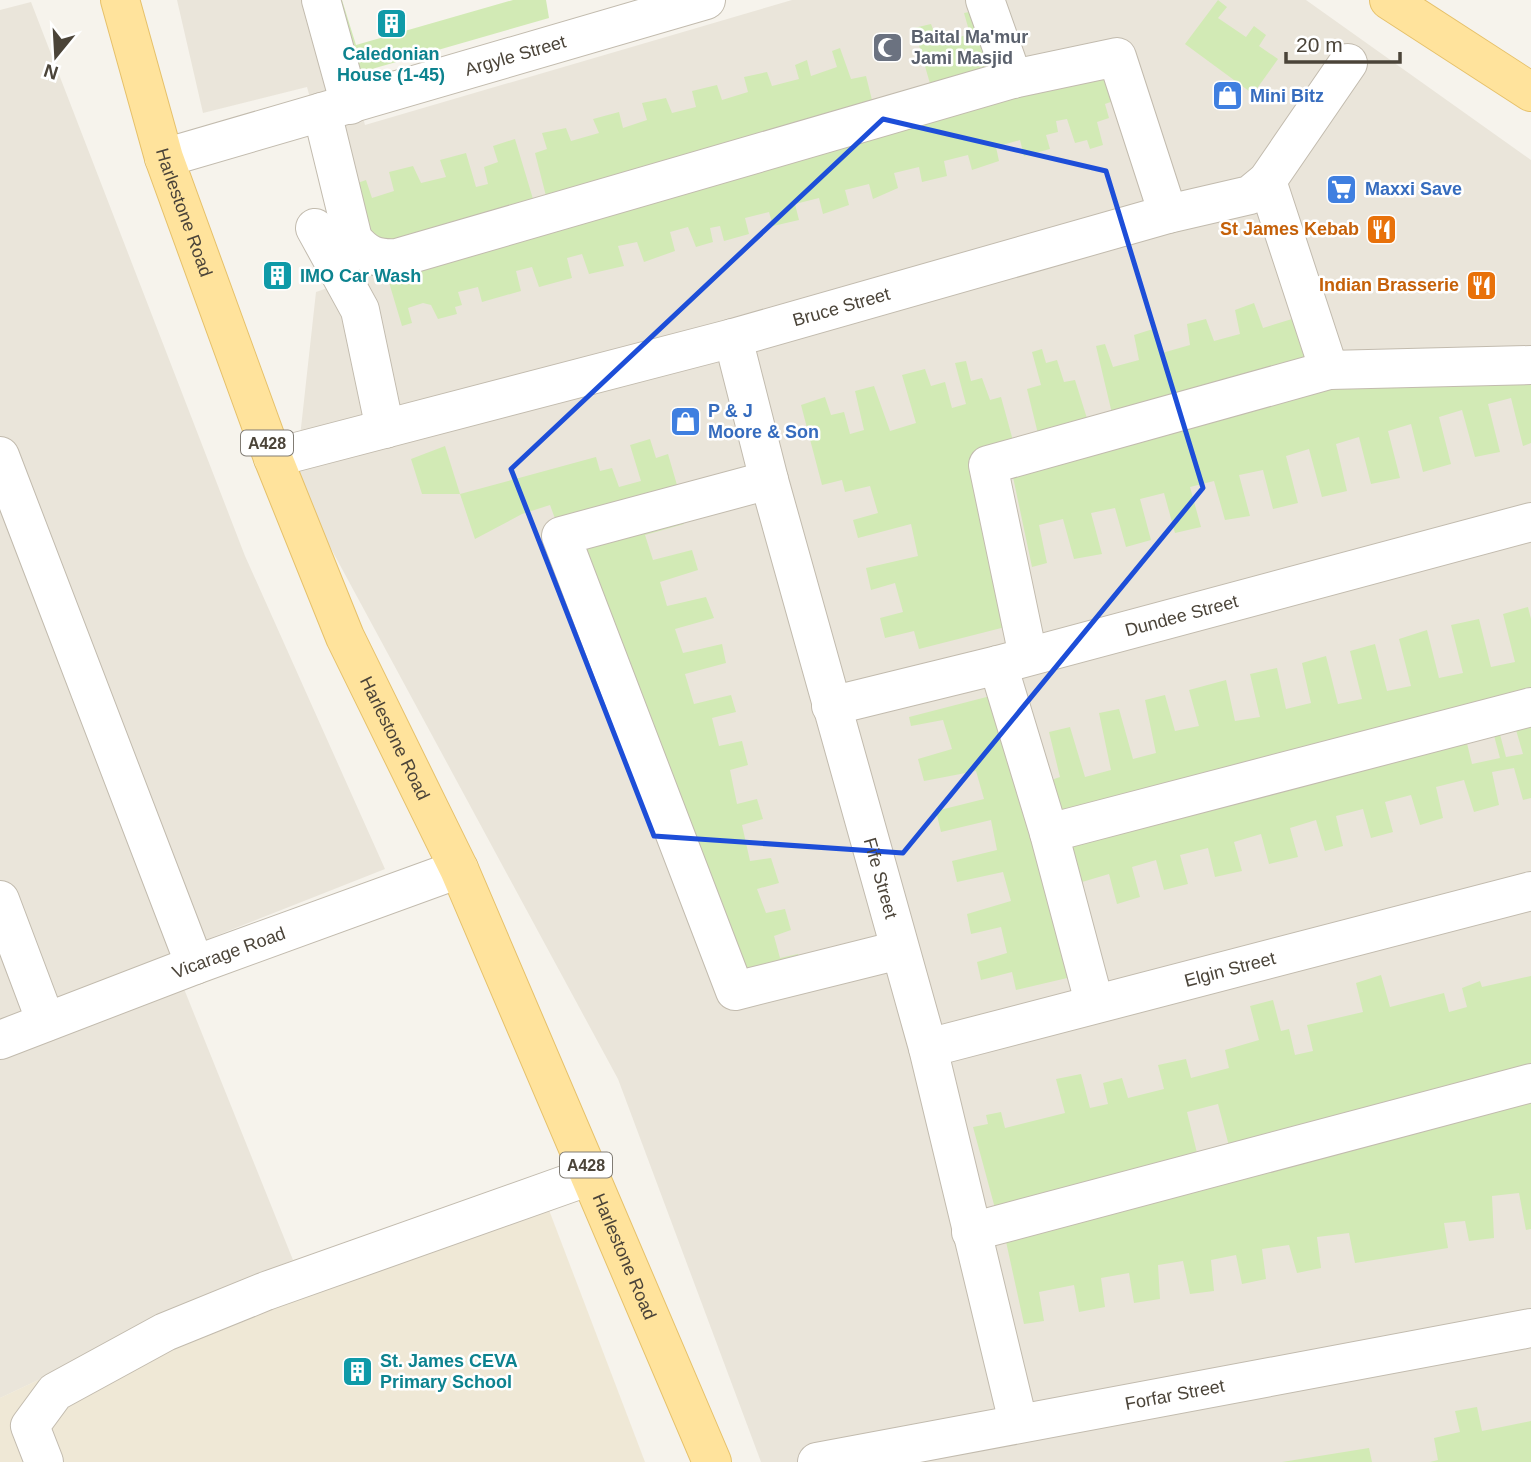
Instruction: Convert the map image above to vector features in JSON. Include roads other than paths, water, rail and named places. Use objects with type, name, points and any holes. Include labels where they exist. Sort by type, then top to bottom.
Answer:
[{"type":"main road","name":"Harlestone Road","points":[[120,0],[164,158],[273,458],[345,637],[459,869],[712,1462]]},
{"type":"main road","points":[[1389,0],[1531,92]]},
{"type":"street","points":[[321,0],[353,239],[364,253],[380,259],[397,258],[1013,79],[1117,57],[1168,214]]},
{"type":"street","name":"Argyle Street","points":[[164,158],[706,0]]},
{"type":"street","points":[[985,0],[1013,79]]},
{"type":"street","name":"Bruce Street","points":[[273,458],[733,338],[1168,214],[1250,195],[1267,181],[1348,63]]},
{"type":"street","points":[[1267,181],[1329,370]]},
{"type":"street","points":[[315,228],[360,310],[385,429]]},
{"type":"street","name":"Fife Street","points":[[733,338],[831,706],[928,1048],[1018,1422]]},
{"type":"street","points":[[1094,1002],[1049,833],[1013,660],[988,465],[1329,370],[1531,365]]},
{"type":"street","points":[[0,456],[195,965]]},
{"type":"street","points":[[769,480],[561,536],[735,991],[899,950]]},
{"type":"street","name":"Dundee Street","points":[[831,706],[1531,522]]},
{"type":"street","points":[[1049,833],[1531,707]]},
{"type":"street","name":"Vicarage Road","points":[[0,1040],[195,965],[459,869]]},
{"type":"street","name":"Elgin Street","points":[[928,1048],[1094,1002],[1531,891]]},
{"type":"street","points":[[0,900],[46,1022]]},
{"type":"street","points":[[971,1232],[1531,1083]]},
{"type":"street","points":[[44,1462],[30,1426],[55,1392],[165,1332],[266,1291],[590,1176]]},
{"type":"street","name":"Forfar Street","points":[[817,1462],[1018,1422],[1531,1328]]},
{"type":"place","name":"Caledonian House (1-45)","points":[[391,23]]},
{"type":"place","name":"Baital Ma'mur Jami Masjid","points":[[888,47]]},
{"type":"place","name":"Mini Bitz","points":[[1227,96]]},
{"type":"place","name":"Maxxi Save","points":[[1342,189]]},
{"type":"place","name":"St James Kebab","points":[[1382,229]]},
{"type":"place","name":"IMO Car Wash","points":[[277,276]]},
{"type":"place","name":"Indian Brasserie","points":[[1482,285]]},
{"type":"place","name":"P & J Moore & Son","points":[[685,421]]},
{"type":"place","name":"St. James CEVA Primary School","points":[[357,1371]]}]
